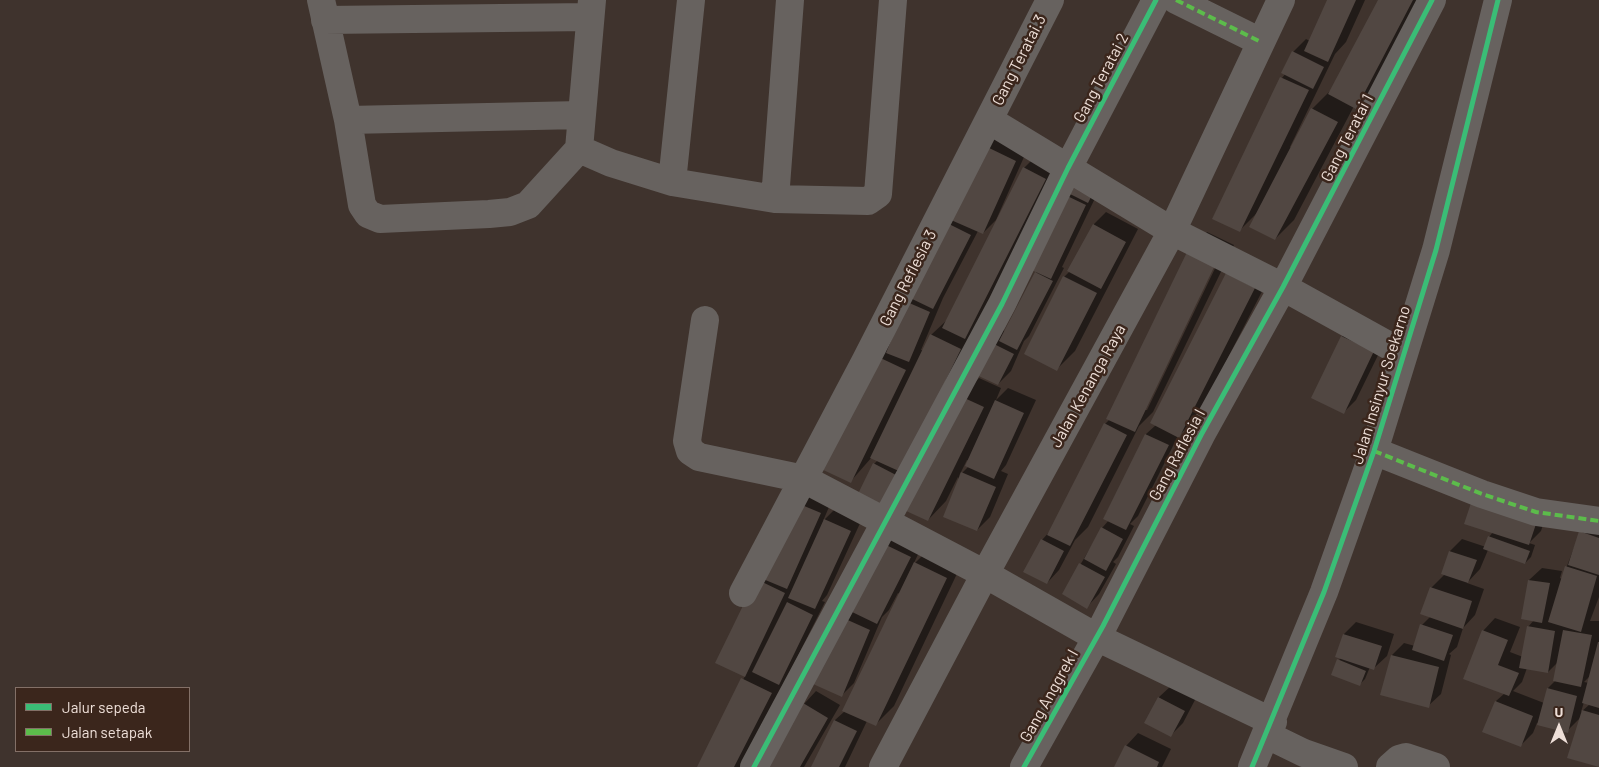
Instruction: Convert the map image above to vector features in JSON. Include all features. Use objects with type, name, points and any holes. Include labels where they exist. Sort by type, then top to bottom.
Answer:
[{"type":"street","points":[[672,182],[691,0]]},
{"type":"street","points":[[775,199],[790,0]]},
{"type":"street","points":[[579,148],[611,163],[672,182],[775,199],[868,200],[878,194],[893,0]]},
{"type":"street","name":"Gang Teratai.3","points":[[989,120],[1050,0]]},
{"type":"street","name":"Gang Teratai 2","points":[[754,767],[1002,304],[1068,168],[1156,0]]},
{"type":"street","points":[[1176,0],[1261,42]]},
{"type":"street","name":"Jalan Kenanga Raya","points":[[883,767],[985,574],[1172,231],[1281,0]]},
{"type":"street","name":"Gang Teratai 1","points":[[1283,287],[1432,0]]},
{"type":"street","name":"Jalan Insinyur Soekarno","points":[[1252,767],[1282,739],[1324,592],[1392,457],[1404,354],[1436,250],[1498,0]]},
{"type":"street","points":[[591,9],[579,148],[528,205],[510,212],[380,218],[368,214],[362,205],[348,120],[323,10],[591,9]]},
{"type":"street","points":[[348,120],[581,115]]},
{"type":"street","points":[[989,120],[1172,231],[1283,287],[1404,354]]},
{"type":"street","name":"Gang Reflesia 3","points":[[743,594],[825,434],[871,351],[989,120]]},
{"type":"street","name":"Gang Raflesia l","points":[[1096,637],[1201,435],[1283,287]]},
{"type":"street","points":[[705,320],[687,441],[690,451],[699,457],[804,478],[885,523],[985,574],[1282,739],[1344,767]]},
{"type":"street","points":[[1392,457],[1482,494],[1536,512],[1599,521]]},
{"type":"street","name":"Gang Anggrek l","points":[[1024,767],[1096,637]]},
{"type":"street","points":[[1390,767],[1399,759],[1406,757],[1436,767]]},
{"type":"building","points":[[1327,0],[1356,0],[1328,62],[1304,51]]},
{"type":"building","points":[[1378,0],[1413,0],[1356,109],[1328,94]]},
{"type":"building","points":[[1292,51],[1324,67],[1313,89],[1281,73]]},
{"type":"building","points":[[1280,77],[1309,90],[1240,232],[1212,219]]},
{"type":"building","points":[[1311,108],[1338,122],[1275,240],[1249,227]]},
{"type":"building","points":[[985,146],[1016,161],[983,234],[951,220]]},
{"type":"building","points":[[1023,167],[1046,179],[965,339],[942,328]]},
{"type":"building","points":[[1069,176],[1095,189],[1088,203],[1062,190]]},
{"type":"building","points":[[1063,194],[1086,205],[1051,279],[1027,268]]},
{"type":"building","points":[[945,222],[971,235],[933,309],[908,297]]},
{"type":"building","points":[[1093,224],[1126,242],[1101,289],[1067,271]]},
{"type":"building","points":[[1188,250],[1216,263],[1135,432],[1106,419]]},
{"type":"building","points":[[1035,272],[1053,281],[1017,350],[999,341]]},
{"type":"building","points":[[1226,273],[1255,288],[1179,438],[1150,423]]},
{"type":"building","points":[[1063,276],[1097,293],[1057,371],[1024,354]]},
{"type":"building","points":[[907,302],[930,312],[909,362],[886,353]]},
{"type":"building","points":[[930,334],[961,349],[901,472],[870,458]]},
{"type":"building","points":[[1341,336],[1374,351],[1344,414],[1311,398]]},
{"type":"building","points":[[986,340],[1014,354],[998,385],[970,372]]},
{"type":"building","points":[[872,354],[906,370],[851,483],[817,467]]},
{"type":"building","points":[[960,396],[984,407],[928,521],[904,510]]},
{"type":"building","points":[[995,400],[1024,413],[994,479],[965,466]]},
{"type":"building","points":[[1104,423],[1127,435],[1070,546],[1047,535]]},
{"type":"building","points":[[1145,434],[1169,445],[1126,530],[1103,519]]},
{"type":"building","points":[[873,463],[896,475],[878,510],[856,498]]},
{"type":"building","points":[[961,472],[996,487],[977,531],[943,517]]},
{"type":"building","points":[[1472,500],[1537,521],[1529,545],[1464,524]]},
{"type":"building","points":[[797,503],[821,513],[787,589],[763,579]]},
{"type":"building","points":[[824,519],[851,531],[815,609],[788,598]]},
{"type":"building","points":[[1101,527],[1123,539],[1106,571],[1084,559]]},
{"type":"building","points":[[1579,531],[1599,538],[1599,575],[1568,565]]},
{"type":"building","points":[[1488,536],[1530,551],[1525,564],[1483,549]]},
{"type":"building","points":[[1041,539],[1064,551],[1047,584],[1023,572]]},
{"type":"building","points":[[884,544],[911,557],[877,624],[850,611]]},
{"type":"building","points":[[1449,551],[1477,560],[1468,583],[1441,574]]},
{"type":"building","points":[[914,562],[947,578],[876,726],[842,711]]},
{"type":"building","points":[[1079,563],[1105,577],[1087,609],[1062,594]]},
{"type":"building","points":[[1565,566],[1597,576],[1581,632],[1548,622]]},
{"type":"building","points":[[756,579],[785,593],[745,677],[715,663]]},
{"type":"building","points":[[1528,580],[1550,583],[1542,623],[1521,619]]},
{"type":"building","points":[[1430,587],[1472,601],[1463,629],[1420,614]]},
{"type":"building","points":[[787,602],[813,615],[779,685],[752,672]]},
{"type":"building","points":[[841,617],[870,630],[842,697],[813,684]]},
{"type":"building","points":[[1420,624],[1453,635],[1444,661],[1412,650]]},
{"type":"building","points":[[1527,626],[1555,631],[1548,673],[1519,668]]},
{"type":"building","points":[[1482,630],[1508,640],[1498,665],[1519,673],[1509,696],[1463,679]]},
{"type":"building","points":[[1563,630],[1592,635],[1581,687],[1553,681]]},
{"type":"building","points":[[1343,634],[1382,646],[1374,670],[1335,657]]},
{"type":"building","points":[[1599,642],[1599,708],[1582,703]]},
{"type":"building","points":[[1391,655],[1439,667],[1429,708],[1380,695]]},
{"type":"building","points":[[1337,659],[1366,671],[1360,686],[1331,675]]},
{"type":"building","points":[[741,678],[772,693],[734,767],[697,767]]},
{"type":"building","points":[[1547,688],[1577,696],[1568,733],[1537,725]]},
{"type":"building","points":[[1158,697],[1185,711],[1171,737],[1144,723]]},
{"type":"building","points":[[1495,701],[1533,716],[1521,747],[1482,732]]},
{"type":"building","points":[[803,703],[828,718],[800,767],[766,767]]},
{"type":"building","points":[[1582,710],[1599,715],[1599,767],[1567,758]]},
{"type":"building","points":[[834,720],[857,731],[839,767],[811,767]]},
{"type":"building","points":[[1125,745],[1159,762],[1157,767],[1114,767]]},
{"type":"marked path","points":[[1176,0],[1261,42]]},
{"type":"marked path","points":[[1374,451],[1482,494],[1536,512],[1599,521]]},
{"type":"cycle path","points":[[754,767],[1002,304],[1068,168],[1156,0]]},
{"type":"cycle path","points":[[1024,767],[1103,626],[1201,435],[1283,287],[1432,0]]},
{"type":"cycle path","points":[[1252,767],[1324,592],[1374,451],[1436,250],[1498,0]]}]
